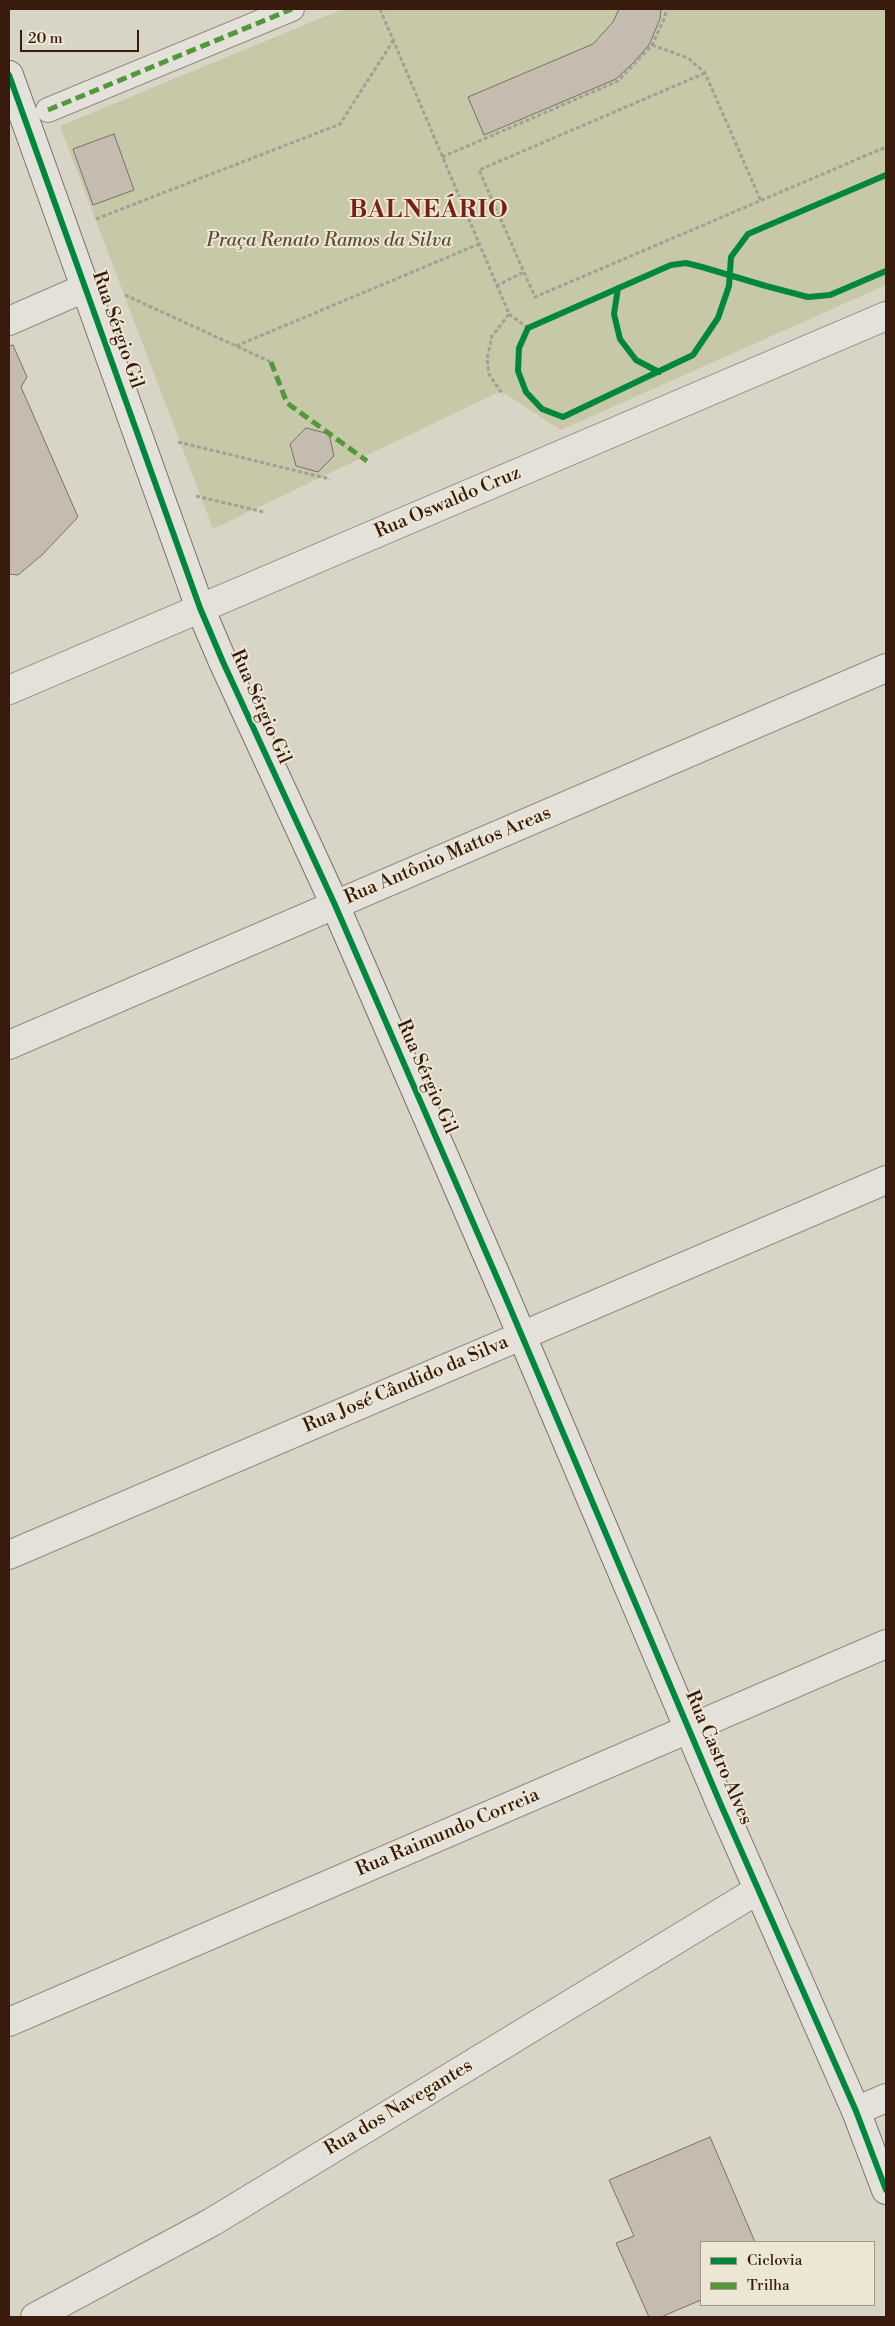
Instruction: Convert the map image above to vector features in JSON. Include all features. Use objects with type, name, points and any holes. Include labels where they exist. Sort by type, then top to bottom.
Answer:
[{"type":"street","points":[[48,110],[292,9]]},
{"type":"street","name":"Rua Sérgio Gil","points":[[9,75],[87,287],[200,608],[335,905],[522,1336]]},
{"type":"street","points":[[9,321],[87,287]]},
{"type":"street","name":"Rua Oswaldo Cruz","points":[[9,690],[886,316]]},
{"type":"street","name":"Rua Antônio Mattos Areas","points":[[9,1044],[886,668]]},
{"type":"street","name":"Rua José Cândido da Silva","points":[[9,1556],[886,1180]]},
{"type":"street","name":"Rua Castro Alves","points":[[522,1336],[758,1890],[856,2111],[886,2190]]},
{"type":"street","name":"Rua Raimundo Correia","points":[[9,2022],[886,1644]]},
{"type":"street","name":"Rua dos Navegantes","points":[[35,2317],[212,2222],[758,1890]]},
{"type":"street","points":[[856,2111],[886,2098]]},
{"type":"path","points":[[380,9],[508,314],[528,328]]},
{"type":"path","points":[[442,157],[618,82],[652,45],[665,17],[666,9]]},
{"type":"path","points":[[91,221],[340,124],[393,41]]},
{"type":"path","points":[[652,45],[688,58],[706,73],[761,201]]},
{"type":"path","points":[[706,73],[480,170],[535,297],[886,147]]},
{"type":"path","points":[[236,346],[479,244]]},
{"type":"path","points":[[496,286],[524,272]]},
{"type":"path","points":[[117,292],[271,362]]},
{"type":"path","points":[[503,395],[490,374],[487,358],[492,336],[508,314]]},
{"type":"path","points":[[525,334],[528,328],[537,324]]},
{"type":"path","points":[[174,441],[330,479]]},
{"type":"path","points":[[195,496],[264,512]]},
{"type":"green space","name":"Praça Renato Ramos da Silva","points":[[343,9],[886,9],[886,285],[561,430],[501,391],[213,529],[60,126]]},
{"type":"building","points":[[619,9],[661,9],[660,19],[649,45],[616,79],[484,135],[468,97],[593,44],[613,22]]},
{"type":"building","points":[[114,134],[134,190],[93,205],[73,149]]},
{"type":"building","points":[[13,345],[27,377],[21,387],[78,517],[42,555],[18,575],[9,574],[9,346]]},
{"type":"building","points":[[306,428],[329,434],[334,456],[318,472],[296,466],[290,444]]},
{"type":"building","points":[[710,2137],[755,2241],[700,2241],[700,2300],[661,2317],[649,2317],[616,2243],[634,2236],[609,2180]]},
{"type":"marked path","points":[[48,110],[292,9]]},
{"type":"marked path","points":[[271,362],[287,403],[367,461]]},
{"type":"cycle path","points":[[9,75],[200,608],[335,905],[505,1296],[721,1805],[856,2111],[886,2190]]},
{"type":"cycle path","points":[[886,175],[748,234],[731,257],[729,286],[718,318],[693,355],[563,417],[542,409],[526,392],[518,371],[519,348],[528,328],[671,265],[686,263],[702,267],[766,286],[808,297],[830,295],[886,271]]},
{"type":"cycle path","points":[[618,288],[614,314],[620,339],[636,360],[659,372]]},
{"type":"district","name":"BALNEÁRIO","points":[[429,211]]}]
